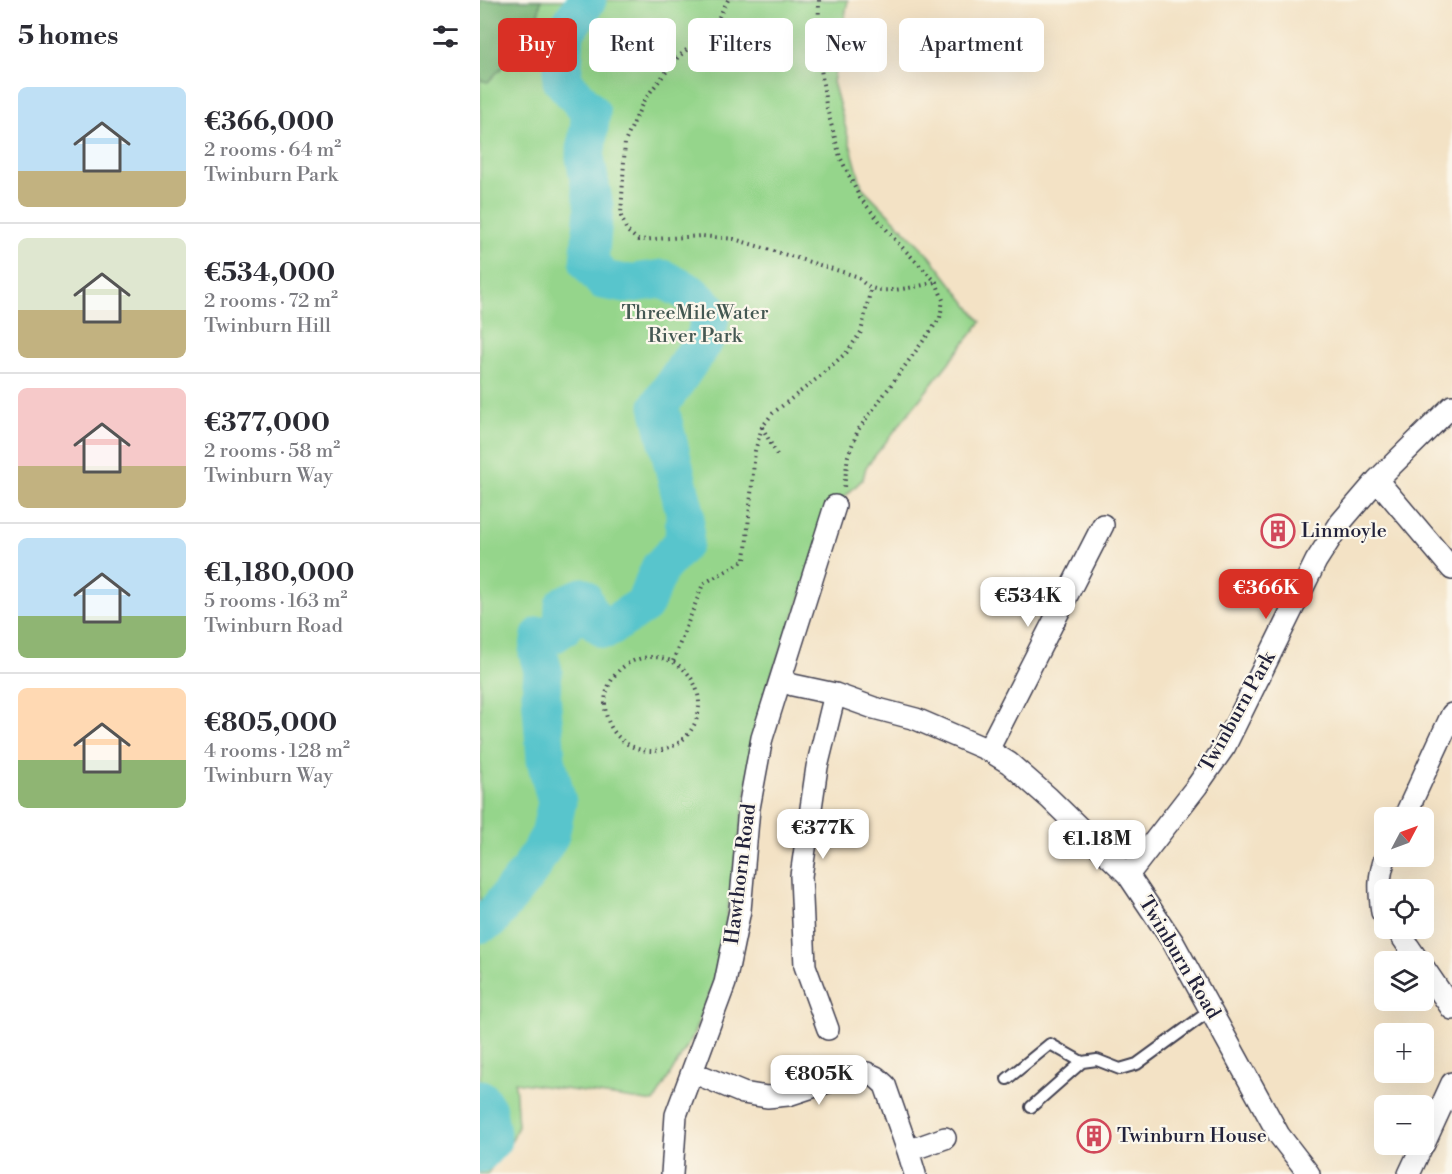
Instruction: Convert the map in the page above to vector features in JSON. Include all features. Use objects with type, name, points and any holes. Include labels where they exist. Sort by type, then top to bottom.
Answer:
[{"type":"street","name":"Twinburn Park","points":[[1128,874],[1197,786],[1225,746],[1316,561],[1341,522],[1377,480],[1452,406]]},
{"type":"street","points":[[1377,480],[1452,569]]},
{"type":"street","name":"Hawthorn Road","points":[[672,1174],[676,1115],[725,983],[740,910],[751,796],[762,738],[835,506]]},
{"type":"street","points":[[988,750],[1103,525]]},
{"type":"street","name":"Twinburn Road","points":[[781,680],[916,719],[988,750],[1026,777],[1128,874],[1173,942],[1279,1135],[1309,1174]]},
{"type":"street","points":[[828,1029],[805,966],[801,876],[817,767],[835,694]]},
{"type":"street","points":[[1409,807],[1452,714]]},
{"type":"street","points":[[1434,983],[1452,1009]]},
{"type":"street","points":[[692,1072],[743,1094],[766,1097],[788,1095],[846,1076],[867,1073],[876,1077],[885,1085],[915,1174]]},
{"type":"street","points":[[1434,1121],[1452,1083]]},
{"type":"street","points":[[908,1151],[945,1138]]},
{"type":"street","points":[[1409,1174],[1418,1155]]},
{"type":"lane","points":[[1031,1107],[1082,1062],[1097,1060],[1120,1069],[1137,1064],[1211,1010]]},
{"type":"lane","points":[[1007,1079],[1050,1044],[1082,1062]]},
{"type":"path","points":[[728,0],[713,28],[678,57],[644,100],[626,142],[621,216],[627,231],[638,240],[702,236],[734,239],[856,276],[871,288],[884,290],[917,287],[936,282]]},
{"type":"path","points":[[819,0],[818,46],[826,105],[840,157],[860,198],[897,242],[936,282],[943,300],[940,318],[858,430],[848,456],[844,486],[835,506]]},
{"type":"path","points":[[673,661],[703,584],[745,560],[755,451],[762,427],[773,413],[847,352],[861,332],[871,288]]},
{"type":"path","points":[[762,427],[777,455]]},
{"type":"path","points":[[643,657],[658,657],[673,661],[686,670],[695,683],[700,699],[699,714],[693,729],[682,741],[668,748],[653,751],[637,749],[623,741],[609,722],[605,700],[609,685],[617,672],[643,657]]},
{"type":"green space","name":"ThreeMileWater River Park","points":[[480,0],[848,0],[845,18],[805,18],[805,72],[835,72],[833,82],[862,187],[930,256],[981,322],[866,467],[863,479],[835,506],[767,687],[750,769],[718,972],[692,1038],[654,1102],[515,1082],[518,1126],[511,1142],[487,1174],[480,1174]]},
{"type":"green space","points":[[480,0],[541,0],[538,18],[498,18],[498,71],[488,82],[480,80]]},
{"type":"waterway","points":[[480,924],[490,920],[529,871],[550,835],[557,802],[546,760],[541,694],[543,671],[538,653],[541,636],[553,634],[563,627],[564,605],[582,597],[591,617],[606,629],[644,605],[660,568],[684,542],[685,512],[659,406],[706,337],[711,312],[690,293],[663,279],[626,284],[603,280],[589,263],[594,207],[585,157],[591,113],[562,80],[565,32],[587,0]]},
{"type":"waterway","points":[[480,1099],[487,1110],[492,1140],[480,1153]]},
{"type":"place","name":"Linmoyle","points":[[1278,531]]},
{"type":"place","name":"Twinburn House","points":[[1094,1136]]}]
